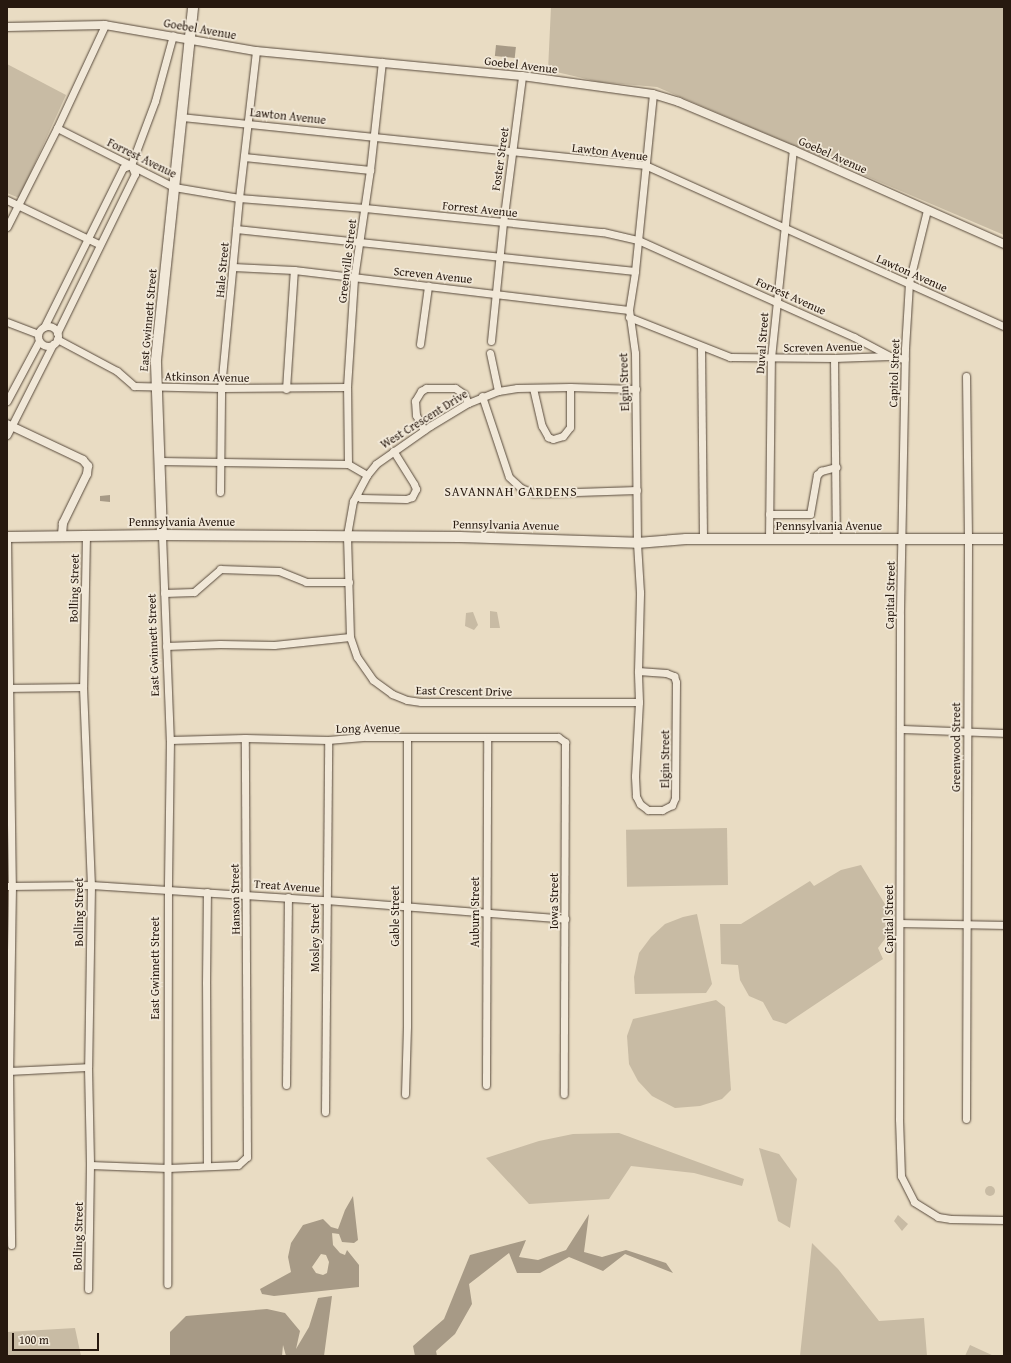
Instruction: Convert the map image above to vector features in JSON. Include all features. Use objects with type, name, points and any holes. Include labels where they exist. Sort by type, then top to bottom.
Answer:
[{"type":"main road","name":"East Gwinnett Street","points":[[162,534],[156,360],[193,7]]},
{"type":"main road","name":"Pennsylvania Avenue","points":[[7,537],[162,534],[548,538],[637,543],[703,539],[769,540],[968,538],[1004,540]]},
{"type":"street","name":"Goebel Avenue","points":[[7,27],[105,25],[173,35],[256,51],[522,76],[653,94],[679,102],[793,150],[1004,244]]},
{"type":"street","points":[[7,227],[57,128],[105,25]]},
{"type":"street","points":[[7,435],[9,425],[56,339],[99,244],[135,174],[131,165],[155,101],[173,35]]},
{"type":"street","name":"Hale Street","points":[[220,492],[221,388],[239,198],[256,51]]},
{"type":"street","name":"Greenville Street","points":[[348,464],[347,387],[354,278],[370,170],[382,62]]},
{"type":"street","name":"Foster Street","points":[[491,341],[499,257],[522,76]]},
{"type":"street","name":"Elgin Street","points":[[638,671],[666,673],[674,676],[676,682],[675,798],[672,805],[662,810],[648,810],[640,804],[636,796],[636,753],[639,702],[638,671],[640,592],[637,543],[635,353],[629,314],[635,271],[653,94]]},
{"type":"street","name":"Lawton Avenue","points":[[181,117],[645,165],[1004,326]]},
{"type":"street","name":"Forrest Avenue","points":[[57,128],[174,187],[239,198],[365,208],[603,232],[638,240],[854,336],[889,356]]},
{"type":"street","name":"Duval Street","points":[[769,540],[771,358],[793,150]]},
{"type":"street","points":[[244,157],[370,170]]},
{"type":"street","points":[[7,401],[123,168],[131,165]]},
{"type":"street","points":[[7,200],[99,244]]},
{"type":"street","name":"Capitol Street","points":[[901,539],[905,359],[909,283],[926,210]]},
{"type":"street","points":[[236,229],[635,271]]},
{"type":"street","name":"Screven Avenue","points":[[233,267],[294,270],[495,293],[629,314],[701,346],[730,357],[834,358],[889,356],[905,359]]},
{"type":"street","points":[[286,389],[294,270]]},
{"type":"street","points":[[420,344],[428,286]]},
{"type":"street","name":"Atkinson Avenue","points":[[7,322],[38,337],[47,346],[56,339]]},
{"type":"street","name":"Atkinson Avenue","points":[[44,326],[53,328],[56,339],[117,371],[134,386],[156,388],[286,389],[347,387]]},
{"type":"street","points":[[701,346],[703,539]]},
{"type":"street","points":[[490,353],[498,391]]},
{"type":"street","points":[[834,358],[836,539]]},
{"type":"street","name":"Greenwood Street","points":[[966,376],[968,538],[966,1119]]},
{"type":"street","points":[[533,388],[542,426],[548,437],[553,439],[563,436],[570,427],[570,387]]},
{"type":"street","name":"West Crescent Drive","points":[[347,536],[352,505],[367,475],[376,464],[424,430],[468,403],[482,396],[498,391],[533,388],[570,387],[636,389]]},
{"type":"street","points":[[424,430],[416,415],[415,401],[421,391],[426,388],[455,388],[464,394],[468,403]]},
{"type":"street","points":[[482,396],[509,478],[521,488],[533,493],[637,490]]},
{"type":"street","points":[[9,425],[83,460],[88,466],[87,474],[63,523],[62,535]]},
{"type":"street","points":[[356,496],[369,498],[406,499],[412,497],[416,489],[414,484],[393,451]]},
{"type":"street","points":[[160,461],[348,464],[367,475]]},
{"type":"street","points":[[770,514],[810,514],[817,475],[821,471],[836,467]]},
{"type":"street","name":"East Gwinnett Street","points":[[162,534],[170,740],[167,1284]]},
{"type":"street","name":"Bolling Street","points":[[86,535],[83,687],[91,885],[88,1067],[90,1165],[88,1289]]},
{"type":"street","name":"East Crescent Drive","points":[[347,536],[350,637],[357,657],[374,680],[392,694],[407,700],[514,703],[639,702]]},
{"type":"street","points":[[7,537],[9,886],[8,1071],[11,1245]]},
{"type":"street","name":"Capital Street","points":[[901,539],[899,1119],[901,1176],[914,1202],[938,1216],[951,1219],[1004,1220]]},
{"type":"street","points":[[164,593],[194,592],[220,569],[270,570],[288,573],[306,582],[349,582]]},
{"type":"street","points":[[166,646],[220,644],[274,645],[350,637]]},
{"type":"street","points":[[8,688],[83,687]]},
{"type":"street","points":[[900,729],[1004,733]]},
{"type":"street","name":"Long Avenue","points":[[170,740],[245,738],[328,740],[366,737],[558,738],[565,742]]},
{"type":"street","name":"Hanson Street","points":[[90,1165],[168,1168],[238,1165],[247,1157],[245,738]]},
{"type":"street","name":"Gable Street","points":[[405,1094],[407,1026],[407,738]]},
{"type":"street","name":"Auburn Street","points":[[486,1085],[487,738]]},
{"type":"street","name":"Mosley Street","points":[[326,1112],[328,740]]},
{"type":"street","name":"Iowa Street","points":[[564,1094],[565,742]]},
{"type":"street","name":"Treat Avenue","points":[[9,886],[91,885],[326,900],[565,919]]},
{"type":"street","points":[[207,892],[207,1166]]},
{"type":"street","points":[[286,1085],[288,898]]},
{"type":"street","points":[[900,923],[1004,925]]},
{"type":"street","points":[[8,1071],[88,1067]]},
{"type":"shaded area","points":[[551,7],[1004,7],[1004,235],[657,87],[599,82],[548,70]]},
{"type":"shaded area","points":[[496,45],[516,47],[515,58],[495,56]]},
{"type":"shaded area","points":[[7,64],[66,95],[19,198],[7,193]]},
{"type":"shaded area","points":[[110,495],[110,502],[100,501],[100,496]]},
{"type":"shaded area","points":[[490,611],[497,612],[500,628],[490,628]]},
{"type":"shaded area","points":[[473,612],[478,625],[474,630],[465,626],[466,613]]},
{"type":"shaded area","points":[[727,828],[728,885],[627,887],[626,830]]},
{"type":"shaded area","points":[[861,865],[888,909],[890,916],[891,925],[887,936],[878,948],[883,959],[786,1024],[773,1020],[763,1002],[749,996],[740,980],[738,965],[721,964],[720,924],[741,924],[810,881],[814,886],[841,870]]},
{"type":"shaded area","points":[[697,914],[712,984],[706,993],[635,994],[634,977],[639,953],[651,937],[665,924],[683,917]]},
{"type":"shaded area","points":[[716,1000],[725,1007],[731,1090],[722,1099],[700,1106],[675,1108],[652,1096],[638,1081],[629,1064],[627,1036],[633,1019]]},
{"type":"shaded area","points":[[619,1133],[744,1179],[742,1186],[694,1173],[631,1166],[609,1199],[529,1204],[486,1158],[539,1141],[573,1134]]},
{"type":"shaded area","points":[[759,1148],[779,1154],[797,1179],[790,1228],[778,1221]]},
{"type":"shaded area","points":[[988,1186],[992,1186],[994,1187],[994,1195],[988,1196],[985,1193],[985,1189]]},
{"type":"shaded area","points":[[353,1196],[358,1240],[354,1243],[342,1242],[339,1234],[332,1233],[333,1245],[340,1253],[345,1255],[347,1250],[359,1265],[359,1287],[274,1296],[262,1294],[260,1289],[291,1272],[288,1257],[291,1243],[303,1225],[323,1219],[331,1227],[338,1229],[345,1210]],"holes":[[[321,1254],[326,1255],[329,1262],[327,1273],[323,1275],[316,1273],[312,1267]]]},
{"type":"shaded area","points":[[589,1214],[584,1252],[602,1257],[626,1250],[666,1263],[673,1273],[625,1254],[603,1271],[569,1257],[540,1273],[517,1273],[509,1253],[469,1284],[472,1304],[455,1334],[436,1351],[437,1356],[415,1356],[413,1346],[444,1319],[470,1255],[526,1240],[519,1257],[538,1260],[566,1250]]},
{"type":"shaded area","points":[[898,1215],[908,1224],[902,1231],[894,1221]]},
{"type":"shaded area","points":[[812,1243],[838,1269],[879,1321],[924,1318],[927,1356],[800,1356]]},
{"type":"shaded area","points":[[332,1296],[324,1356],[286,1356],[283,1345],[282,1356],[170,1356],[170,1332],[186,1316],[267,1309],[285,1313],[300,1331],[296,1349],[309,1327],[318,1298]]},
{"type":"shaded area","points":[[75,1328],[81,1356],[7,1356],[7,1332]]},
{"type":"shaded area","points":[[970,1345],[994,1356],[965,1356]]},
{"type":"district","name":"SAVANNAH GARDENS","points":[[511,492]]}]
